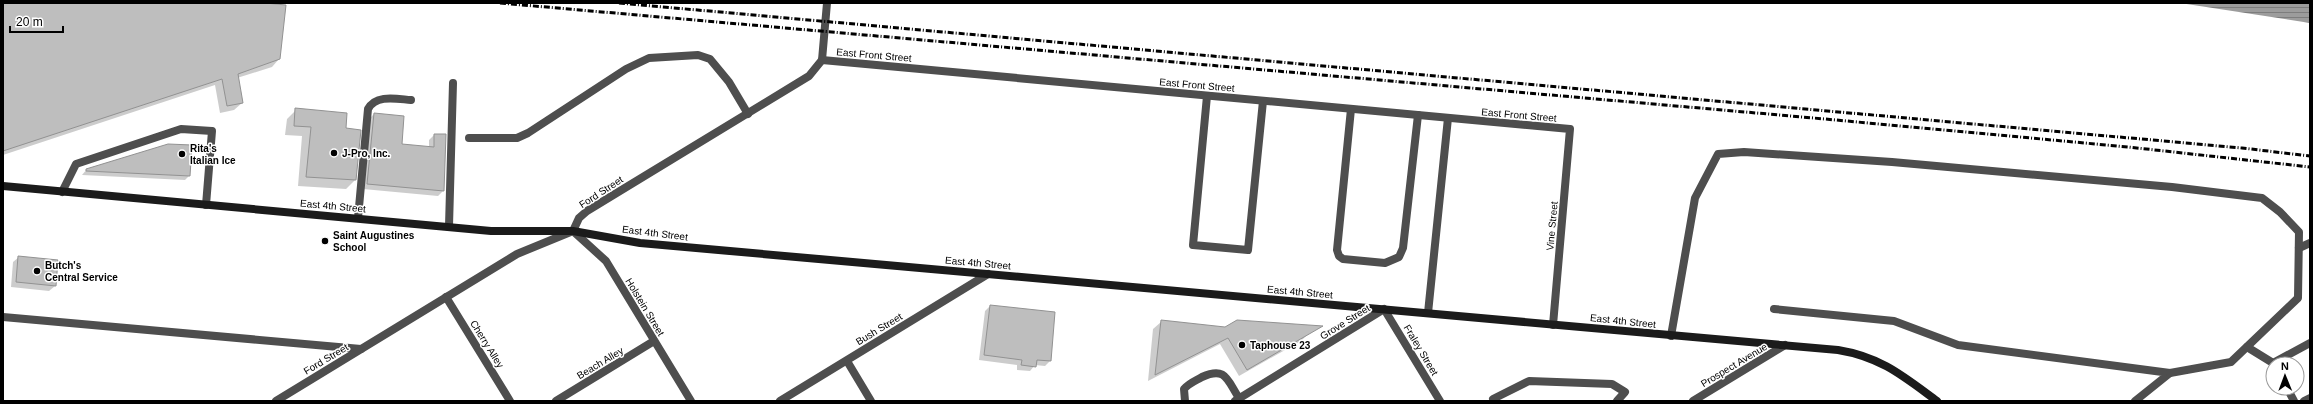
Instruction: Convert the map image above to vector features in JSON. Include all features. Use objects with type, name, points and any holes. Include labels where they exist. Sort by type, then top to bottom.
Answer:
[{"type":"main road","name":"East 4th Street","points":[[3,186],[491,231],[573,231],[640,243],[1838,350],[1873,358],[1900,374],[1937,401]]},
{"type":"street","points":[[822,60],[827,3]]},
{"type":"street","points":[[469,138],[517,138],[528,133],[626,69],[650,58],[698,55],[710,59],[730,82],[748,114]]},
{"type":"street","name":"East Front Street","points":[[822,60],[1570,129]]},
{"type":"street","name":"Ford Street","points":[[276,401],[517,254],[573,231],[580,218],[587,212],[809,76],[822,60]]},
{"type":"street","points":[[449,226],[453,83]]},
{"type":"street","points":[[1207,96],[1193,245],[1248,250],[1263,101]]},
{"type":"street","points":[[358,218],[368,109],[372,103],[380,100],[411,100]]},
{"type":"street","points":[[1352,109],[1337,250],[1339,256],[1343,259],[1392,262],[1399,257],[1403,248],[1418,116]]},
{"type":"street","points":[[1428,314],[1448,118]]},
{"type":"street","points":[[62,192],[76,164],[181,129],[212,131],[206,205]]},
{"type":"street","name":"Vine Street","points":[[1553,325],[1570,129]]},
{"type":"street","points":[[1671,336],[1695,198],[1718,154],[1744,152],[1892,162],[2172,187],[2262,198],[2280,212],[2299,232],[2298,298],[2231,362],[2170,373],[1958,345],[1894,321],[1774,309]]},
{"type":"street","name":"Holstein Street","points":[[573,231],[606,261],[691,401]]},
{"type":"street","points":[[2299,248],[2310,243]]},
{"type":"street","name":"Bush Street","points":[[780,401],[988,274]]},
{"type":"street","name":"Cherry Alley","points":[[446,297],[510,401]]},
{"type":"street","name":"Grove Street","points":[[1237,400],[1384,310]]},
{"type":"street","name":"Fraley Street","points":[[1384,310],[1440,401]]},
{"type":"street","points":[[3,317],[361,349]]},
{"type":"street","name":"Beach Alley","points":[[556,401],[654,341]]},
{"type":"street","points":[[2287,356],[2310,343]]},
{"type":"street","name":"Prospect Avenue","points":[[1694,401],[1785,345]]},
{"type":"street","points":[[2247,347],[2265,359]]},
{"type":"street","points":[[847,360],[871,401]]},
{"type":"street","points":[[1185,401],[1184,389],[1188,384],[1214,372],[1220,372],[1226,378],[1237,400]]},
{"type":"street","points":[[2135,401],[2170,373]]},
{"type":"street","points":[[1494,401],[1493,398],[1529,381],[1612,384],[1625,392],[1617,401]]},
{"type":"street","points":[[2304,401],[2310,398]]},
{"type":"shaded area","points":[[2180,3],[2310,3],[2310,23]]},
{"type":"building","points":[[3,3],[265,3],[286,5],[280,59],[238,74],[243,103],[227,106],[222,79],[3,151]]},
{"type":"building","name":"J-Pro, Inc.","points":[[295,108],[347,113],[346,128],[361,130],[356,180],[306,177],[311,127],[294,126]]},
{"type":"building","points":[[374,113],[404,116],[402,144],[434,147],[434,134],[446,134],[444,191],[367,184]]},
{"type":"building","points":[[168,144],[192,145],[190,176],[86,171],[86,169]]},
{"type":"building","name":"Butch's Central Service","points":[[18,256],[58,260],[56,286],[16,282]]},
{"type":"building","points":[[990,305],[1055,312],[1051,361],[1037,360],[1036,367],[1021,365],[1022,360],[984,355]]},
{"type":"building","points":[[1161,320],[1225,327],[1237,320],[1323,326],[1247,370],[1228,338],[1155,375]]},
{"type":"railway","points":[[500,3],[1825,119],[2128,147],[2310,167]]},
{"type":"railway","points":[[619,3],[2242,148],[2310,156]]},
{"type":"place","name":"J-Pro, Inc.","points":[[334,153]]},
{"type":"place","name":"Rita's Italian Ice","points":[[182,154]]},
{"type":"place","name":"Saint Augustines School","points":[[325,241]]},
{"type":"place","name":"Butch's Central Service","points":[[37,271]]},
{"type":"place","name":"Taphouse 23","points":[[1242,345]]}]
